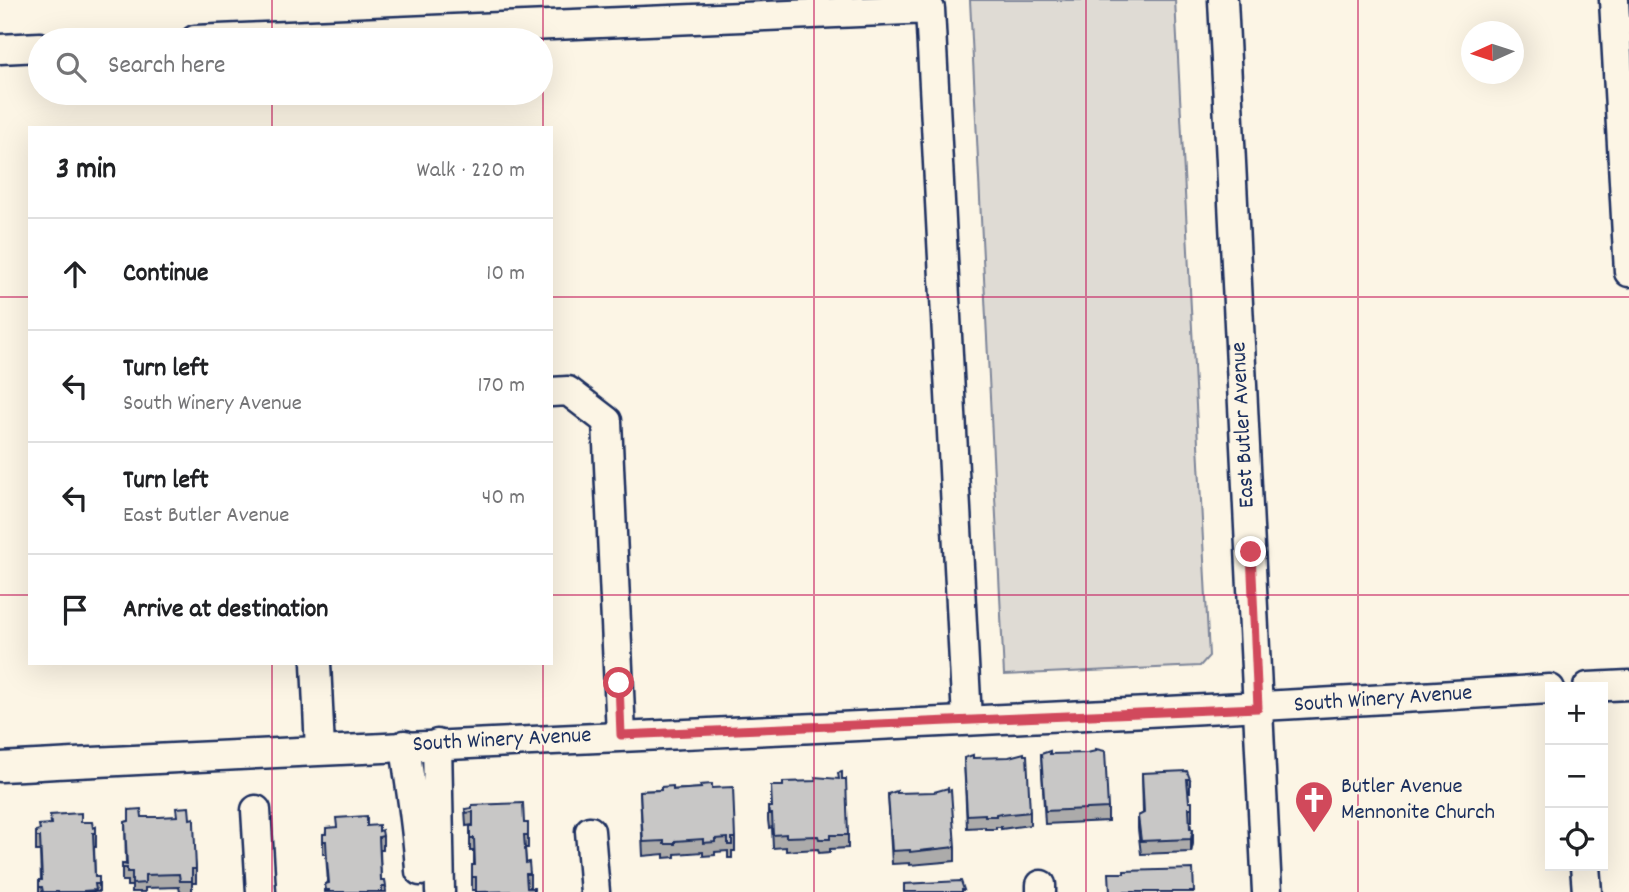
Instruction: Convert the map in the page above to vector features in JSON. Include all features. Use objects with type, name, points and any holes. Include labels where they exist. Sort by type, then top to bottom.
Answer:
[{"type":"street","name":"East Butler Avenue","points":[[1223,0],[1267,892]]},
{"type":"street","points":[[1614,0],[1629,272]]},
{"type":"street","points":[[480,28],[930,9],[967,720]]},
{"type":"street","points":[[0,49],[28,48]]},
{"type":"street","points":[[553,392],[568,391],[607,421],[621,735]]},
{"type":"street","points":[[316,665],[320,750]]},
{"type":"street","points":[[1608,686],[1629,685]]},
{"type":"street","name":"South Winery Avenue","points":[[0,766],[621,735],[1258,708],[1545,690]]},
{"type":"street","points":[[422,892],[426,823],[437,744]]},
{"type":"street","points":[[405,745],[426,823],[440,892]]},
{"type":"street","points":[[256,810],[261,892]]},
{"type":"street","points":[[590,831],[595,892]]},
{"type":"street","points":[[1585,871],[1587,892]]},
{"type":"shaded area","points":[[970,0],[1175,0],[1209,656],[1200,666],[1004,675]]},
{"type":"building","points":[[1096,749],[1105,751],[1108,808],[1045,811],[1041,754],[1050,751],[1050,754],[1087,753]]},
{"type":"building","points":[[1024,753],[1027,755],[1030,812],[1001,813],[996,816],[967,815],[964,758],[973,755],[973,758],[1009,757]]},
{"type":"building","points":[[1187,771],[1190,779],[1187,779],[1189,802],[1192,802],[1192,808],[1189,808],[1190,829],[1193,829],[1191,839],[1141,841],[1138,816],[1144,813],[1142,773]]},
{"type":"building","points":[[842,772],[842,779],[846,779],[848,835],[830,835],[830,839],[819,839],[818,836],[773,835],[772,814],[769,814],[768,807],[772,807],[771,786],[783,786],[783,782],[816,781],[815,777],[839,779],[838,773]]},
{"type":"building","points":[[712,784],[712,788],[733,787],[735,838],[732,838],[732,845],[728,845],[728,838],[703,843],[703,839],[675,841],[675,844],[664,844],[664,841],[643,842],[640,791],[661,790],[661,787],[673,786],[673,790],[701,788],[700,785]]},
{"type":"building","points":[[948,788],[948,791],[951,790],[955,847],[910,852],[892,851],[888,794],[897,791],[934,792]]},
{"type":"building","points":[[523,803],[524,823],[528,823],[528,835],[524,835],[526,863],[529,862],[530,874],[526,874],[527,888],[534,888],[534,891],[476,892],[476,877],[472,877],[472,865],[475,865],[474,838],[470,838],[473,812],[466,813],[465,809],[472,808],[472,805]]},
{"type":"building","points":[[189,807],[190,819],[194,818],[196,869],[192,869],[192,881],[180,881],[179,874],[145,875],[145,883],[132,884],[132,872],[122,868],[122,864],[127,865],[125,822],[129,821],[129,810],[141,809],[142,817],[159,817],[177,816],[176,808]]},
{"type":"building","points":[[81,813],[81,822],[92,822],[93,828],[96,827],[96,833],[93,833],[95,877],[99,877],[99,884],[95,884],[96,890],[84,892],[43,892],[42,887],[39,887],[39,880],[42,880],[40,837],[36,837],[36,831],[40,830],[39,825],[51,824],[50,815]]},
{"type":"building","points":[[367,816],[367,826],[379,825],[379,831],[382,830],[383,836],[379,837],[381,880],[385,880],[386,887],[382,887],[382,892],[329,892],[325,884],[329,883],[326,841],[323,841],[326,828],[337,827],[336,818]]},
{"type":"building","points":[[1193,869],[1194,892],[1110,892],[1109,873]]},
{"type":"building","points":[[961,881],[964,890],[962,892],[904,892],[904,884]]},
{"type":"place","name":"Butler Avenue Mennonite Church","points":[[1314,834]]},
{"type":"route","points":[[619,683],[621,735],[1258,708],[1251,552]]}]
